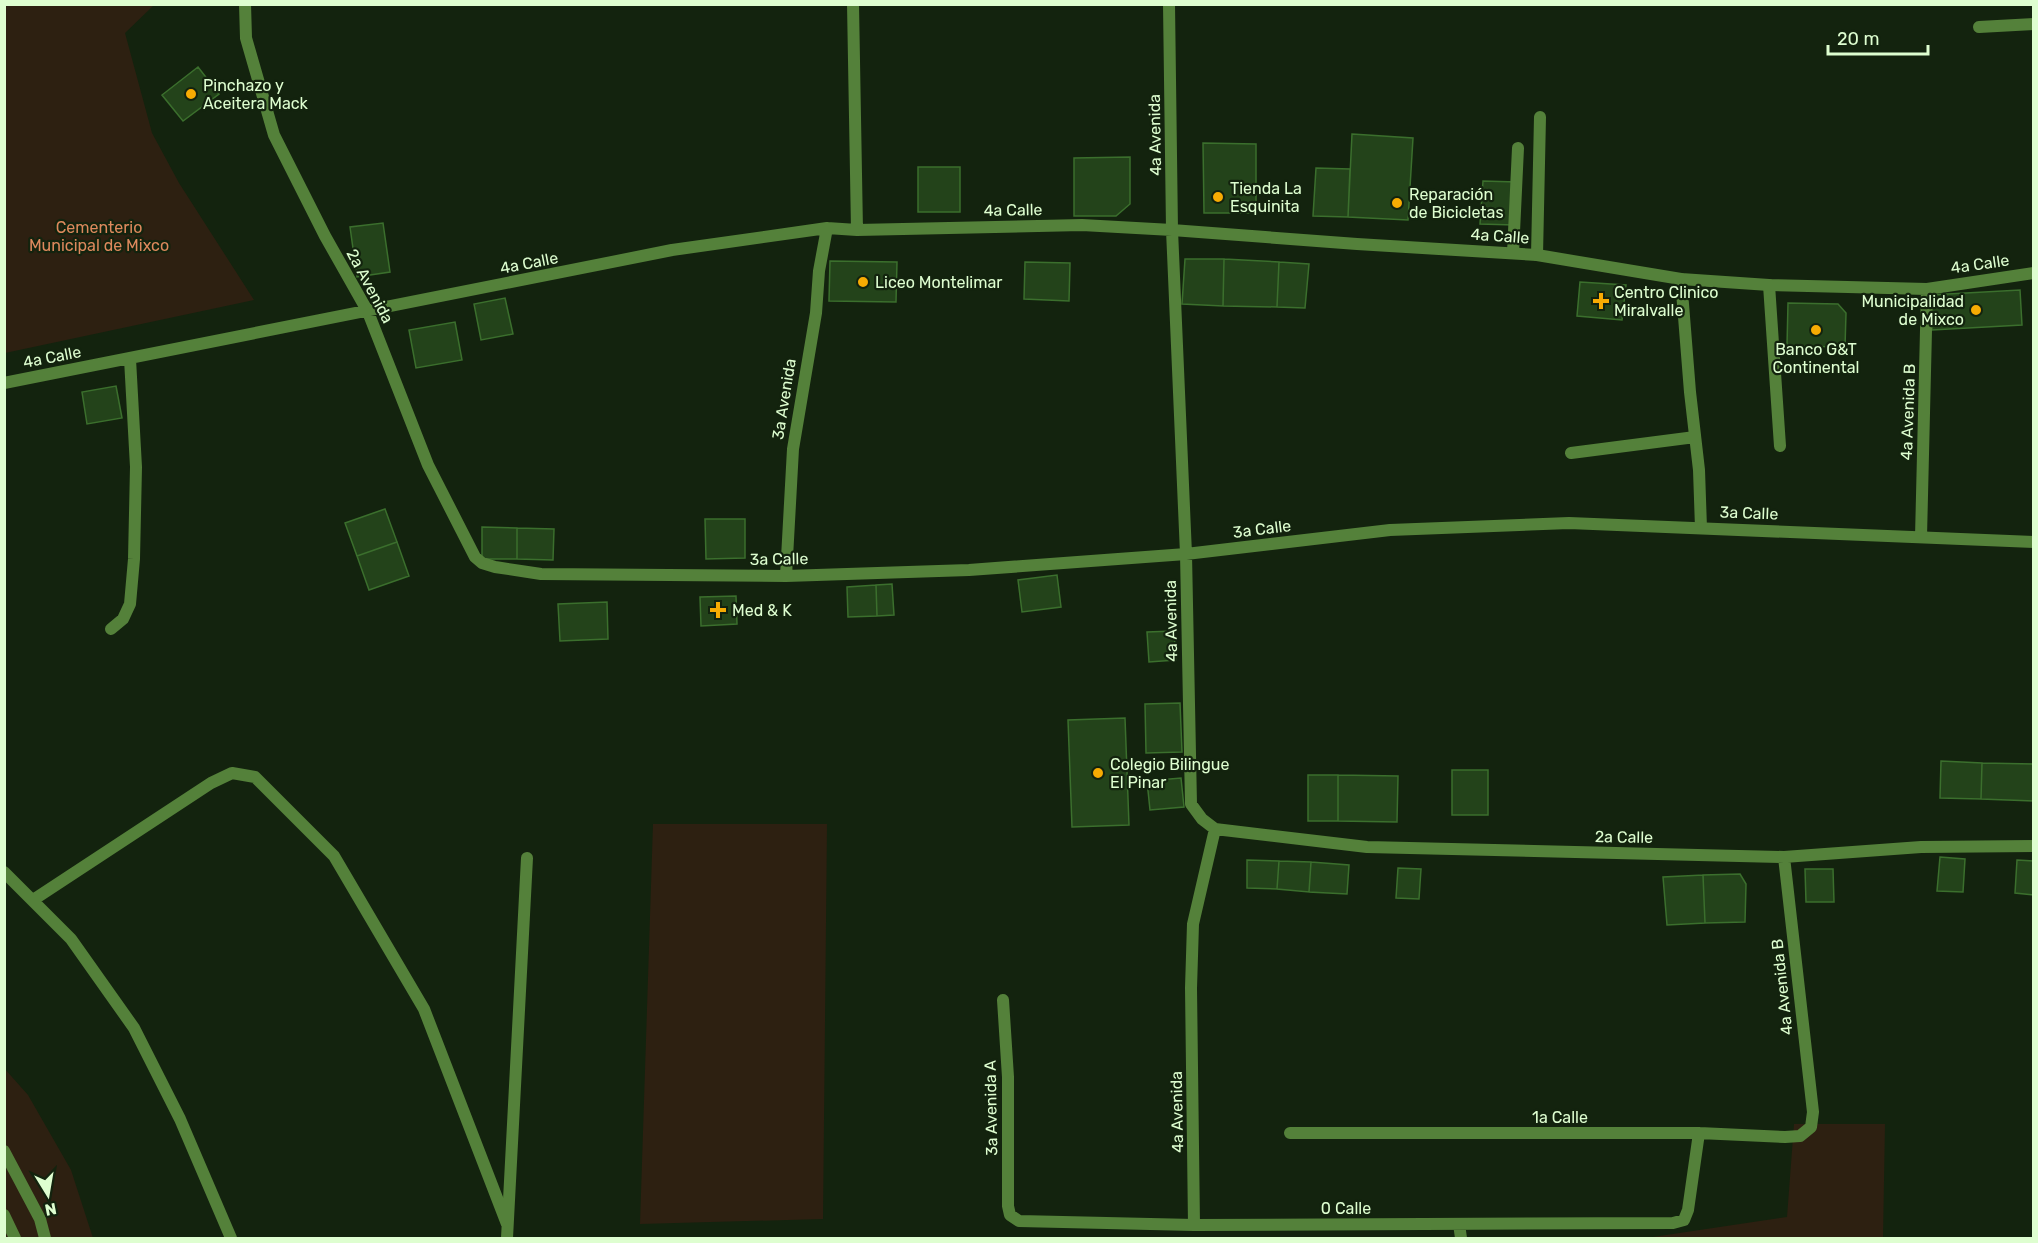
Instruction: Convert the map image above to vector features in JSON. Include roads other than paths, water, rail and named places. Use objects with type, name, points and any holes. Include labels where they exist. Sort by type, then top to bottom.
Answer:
[{"type":"street","name":"2a Avenida","points":[[245,4],[246,38],[274,135],[325,236],[368,312],[428,465],[475,557],[482,563],[495,567]]},
{"type":"street","points":[[853,4],[856,230]]},
{"type":"street","name":"4a Avenida","points":[[1169,4],[1172,230],[1186,554],[1191,804],[1202,819],[1215,829],[1193,924],[1191,988],[1194,1225]]},
{"type":"street","points":[[1979,27],[2034,24]]},
{"type":"street","points":[[1537,255],[1540,117]]},
{"type":"street","points":[[1513,253],[1518,148]]},
{"type":"street","name":"4a Calle","points":[[4,383],[672,250],[827,228],[856,230],[1082,225],[1172,230],[1537,255],[1681,279],[1769,285],[1927,289],[2034,273]]},
{"type":"street","name":"3a Avenida","points":[[786,576],[793,449],[816,313],[819,271],[827,228]]},
{"type":"street","points":[[1681,279],[1701,528]]},
{"type":"street","points":[[1769,285],[1780,446]]},
{"type":"street","name":"4a Avenida B","points":[[1921,537],[1927,289]]},
{"type":"street","points":[[111,629],[123,618],[130,604],[134,560],[136,467],[130,359]]},
{"type":"street","points":[[1570,453],[1695,437]]},
{"type":"street","name":"3a Calle","points":[[495,567],[541,574],[786,576],[969,570],[1186,554],[1390,530],[1569,523],[2034,542]]},
{"type":"street","points":[[33,900],[211,783],[232,772],[255,777],[334,856],[424,1010],[507,1224]]},
{"type":"street","name":"2a Calle","points":[[1215,829],[1367,848],[1784,857],[1921,847],[2034,846]]},
{"type":"street","name":"4a Avenida B","points":[[1784,857],[1813,1112]]},
{"type":"street","points":[[507,1239],[527,858]]},
{"type":"street","points":[[4,872],[71,939],[134,1028],[180,1119],[231,1239]]},
{"type":"street","name":"3a Avenida A","points":[[1004,1000],[1008,1077],[1008,1206],[1010,1215]]},
{"type":"street","name":"1a Calle","points":[[1290,1133],[1699,1133],[1785,1137],[1800,1136],[1811,1127],[1813,1112]]},
{"type":"street","name":"0 Calle","points":[[1010,1215],[1019,1221],[1194,1225],[1674,1223],[1684,1220],[1689,1210],[1699,1133]]},
{"type":"street","points":[[4,1150],[40,1219],[45,1239]]},
{"type":"street","points":[[4,1215],[15,1239]]},
{"type":"street","points":[[1459,1224],[1461,1239]]},
{"type":"place","name":"Pinchazo y Aceitera Mack","points":[[191,94]]},
{"type":"place","name":"Tienda La Esquinita","points":[[1218,197]]},
{"type":"place","name":"Reparación de Bicicletas","points":[[1397,203]]},
{"type":"place","name":"Liceo Montelimar","points":[[863,282]]},
{"type":"place","name":"Centro Clinico Miralvalle","points":[[1601,301]]},
{"type":"place","name":"Municipalidad de Mixco","points":[[1976,310]]},
{"type":"place","name":"Banco G&T Continental","points":[[1816,330]]},
{"type":"place","name":"Med & K","points":[[718,610]]},
{"type":"place","name":"Colegio Bilingue El Pinar","points":[[1098,773]]},
{"type":"park label","name":"Cementerio Municipal de Mixco","points":[[99,236]]}]
